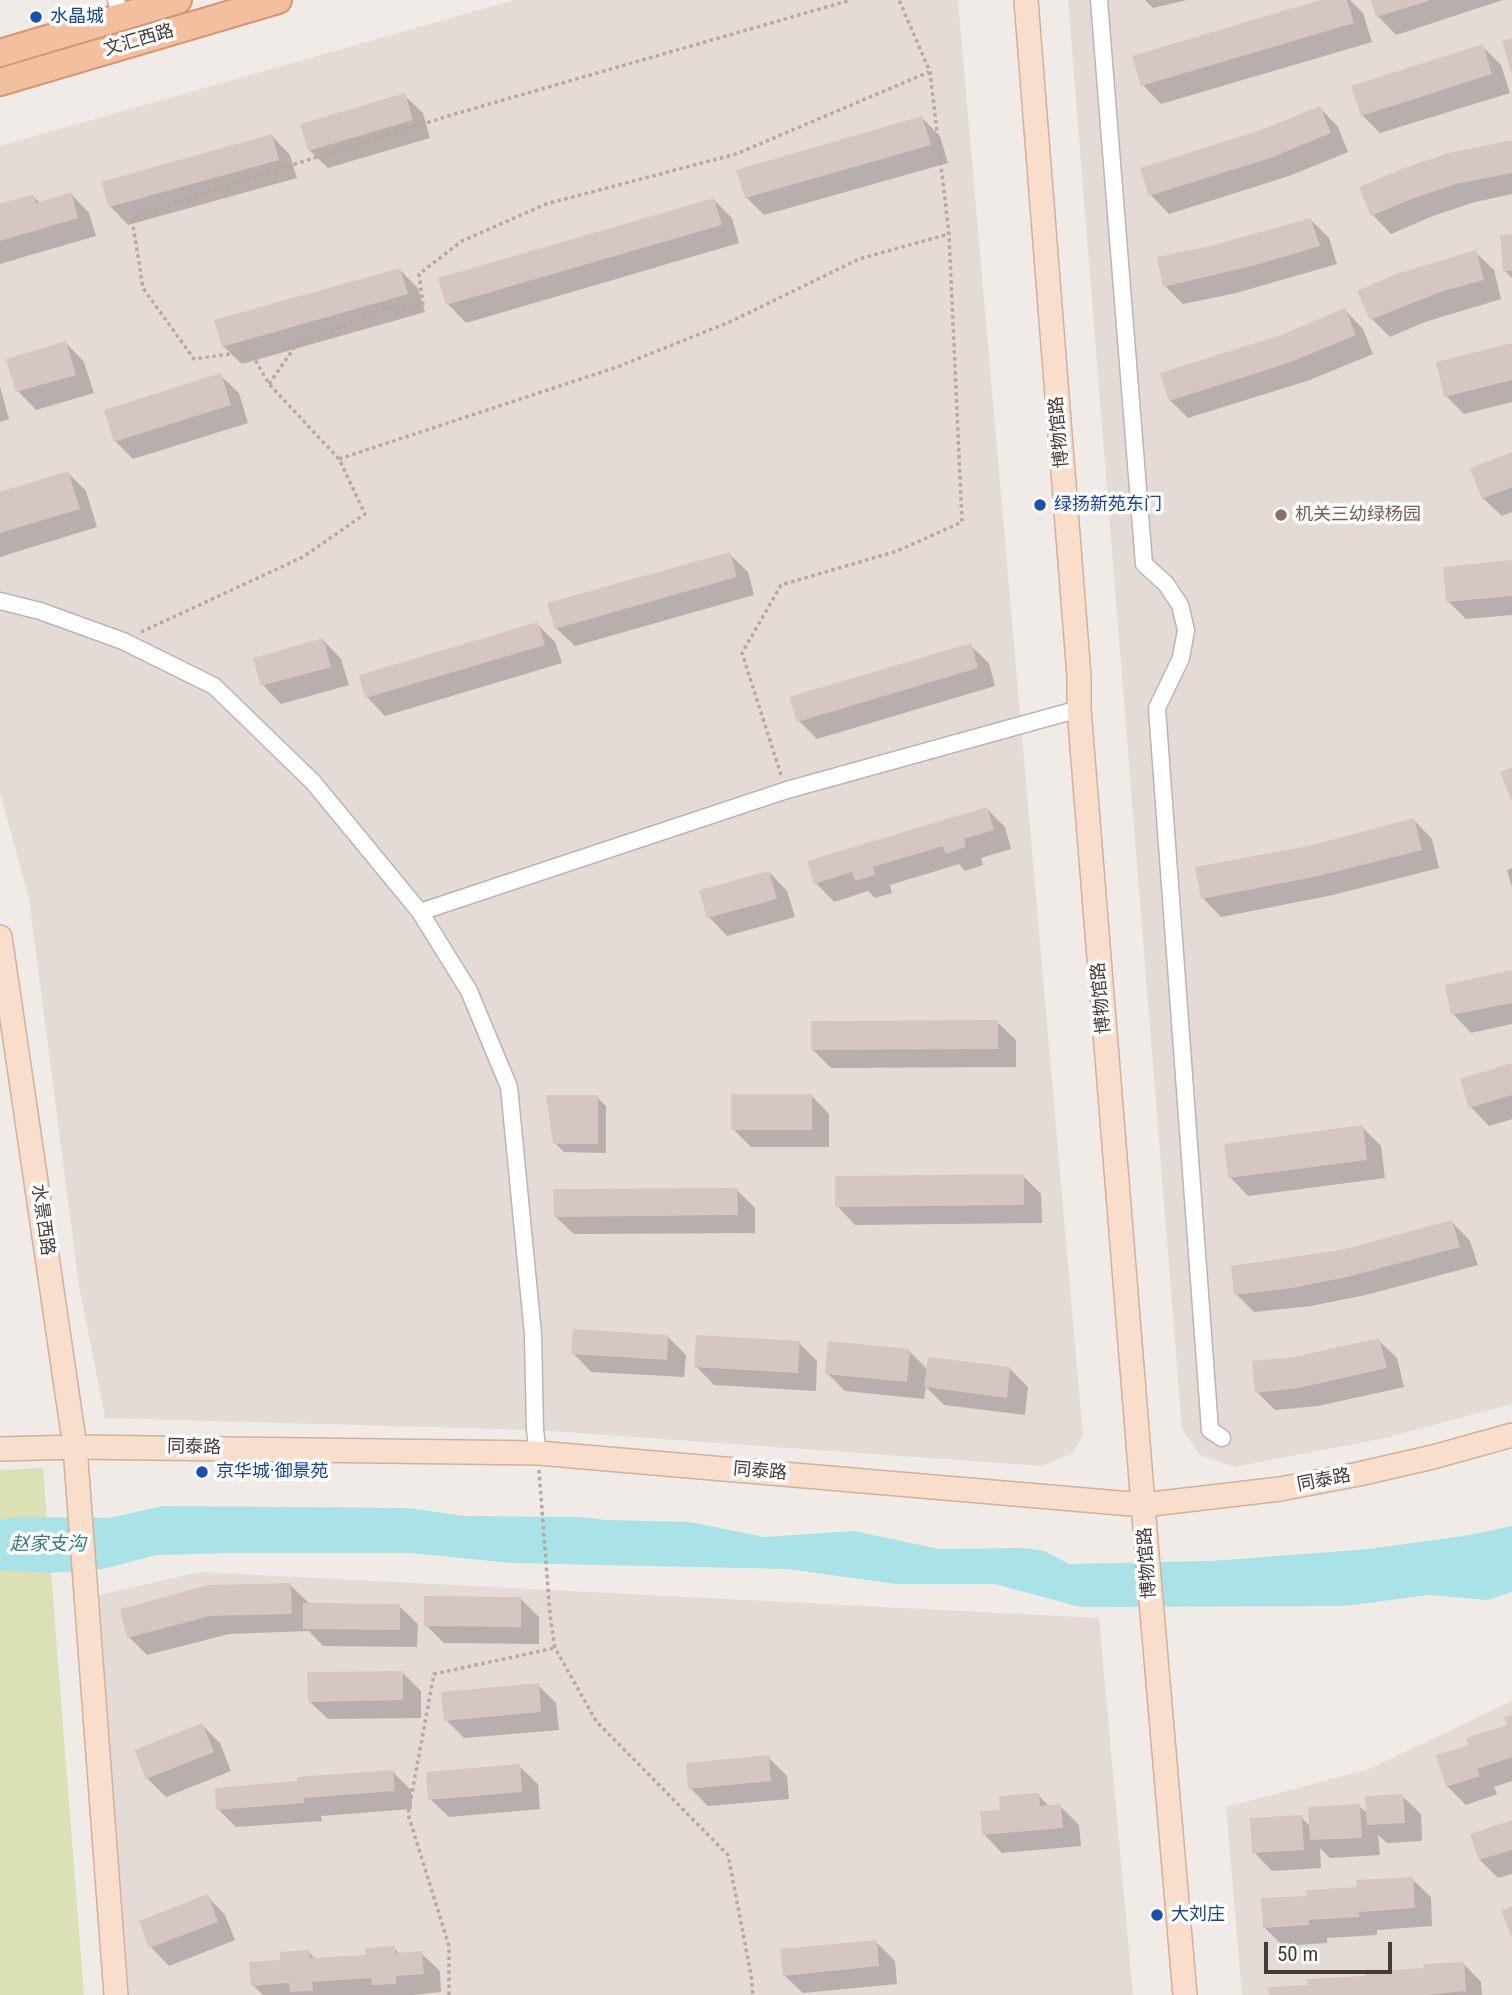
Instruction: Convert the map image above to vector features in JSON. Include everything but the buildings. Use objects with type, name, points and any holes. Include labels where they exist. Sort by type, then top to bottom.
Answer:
[{"type":"main road","name":"文汇西路","points":[[0,53],[118,8],[178,0]]},
{"type":"main road","name":"文汇西路","points":[[0,82],[278,0]]},
{"type":"street","name":"博物馆路","points":[[1026,0],[1079,677],[1079,709],[1152,1623],[1185,1995]]},
{"type":"street","points":[[1100,0],[1144,564],[1166,584],[1180,605],[1186,630],[1181,657],[1157,708],[1210,1430],[1222,1438]]},
{"type":"street","points":[[0,601],[40,611],[123,640],[214,686],[313,782],[420,912],[469,992],[509,1087],[533,1335],[538,1453]]},
{"type":"street","points":[[420,912],[787,790],[1079,709]]},
{"type":"street","name":"水景西路","points":[[0,937],[75,1447],[116,1995]]},
{"type":"street","name":"同泰路","points":[[0,1449],[75,1447],[538,1453],[1143,1505],[1280,1489],[1433,1457],[1512,1435]]},
{"type":"path","points":[[123,640],[303,557],[365,514],[339,459],[269,384],[250,351],[194,359],[143,288],[132,219],[231,184],[458,113],[851,0]]},
{"type":"path","points":[[787,790],[742,653],[781,585],[897,551],[962,522],[949,234],[930,72],[899,0]]},
{"type":"path","points":[[269,384],[296,345],[386,308],[423,304],[419,274],[462,241],[546,204],[736,154],[930,72]]},
{"type":"path","points":[[339,459],[617,367],[732,321],[859,259],[949,234]]},
{"type":"path","points":[[538,1453],[540,1510],[555,1648],[596,1721],[728,1855],[753,1995]]},
{"type":"path","points":[[449,1995],[449,1946],[408,1814],[434,1674],[555,1648]]},
{"type":"shaded area","points":[[514,0],[958,0],[1083,1436],[1072,1454],[1042,1466],[535,1430],[105,1418],[79,1286],[29,899],[0,793],[0,146]]},
{"type":"shaded area","points":[[1068,0],[1512,0],[1512,1404],[1385,1438],[1234,1467],[1200,1455],[1182,1429]]},
{"type":"shaded area","points":[[200,1572],[1099,1618],[1133,1995],[126,1995],[99,1595]]},
{"type":"shaded area","points":[[1512,1701],[1512,1995],[1242,1995],[1226,1807],[1369,1769]]},
{"type":"green space","points":[[43,1468],[84,1995],[0,1995],[0,1470]]},
{"type":"water","name":"赵家支沟","points":[[163,1506],[409,1508],[464,1516],[582,1517],[690,1522],[764,1537],[854,1531],[939,1549],[1025,1548],[1044,1551],[1069,1564],[1211,1561],[1369,1549],[1470,1535],[1512,1526],[1512,1592],[1487,1600],[1429,1595],[1345,1606],[1080,1607],[995,1584],[896,1584],[787,1569],[511,1563],[410,1553],[157,1555],[103,1569],[48,1573],[0,1570],[0,1519],[109,1518]]},
{"type":"place","name":"水晶城","points":[[36,17]]},
{"type":"place","name":"绿扬新苑东门","points":[[1040,505]]},
{"type":"place","name":"机关三幼绿杨园","points":[[1281,515]]},
{"type":"place","name":"京华城·御景苑","points":[[202,1472]]},
{"type":"place","name":"大刘庄","points":[[1157,1915]]}]
